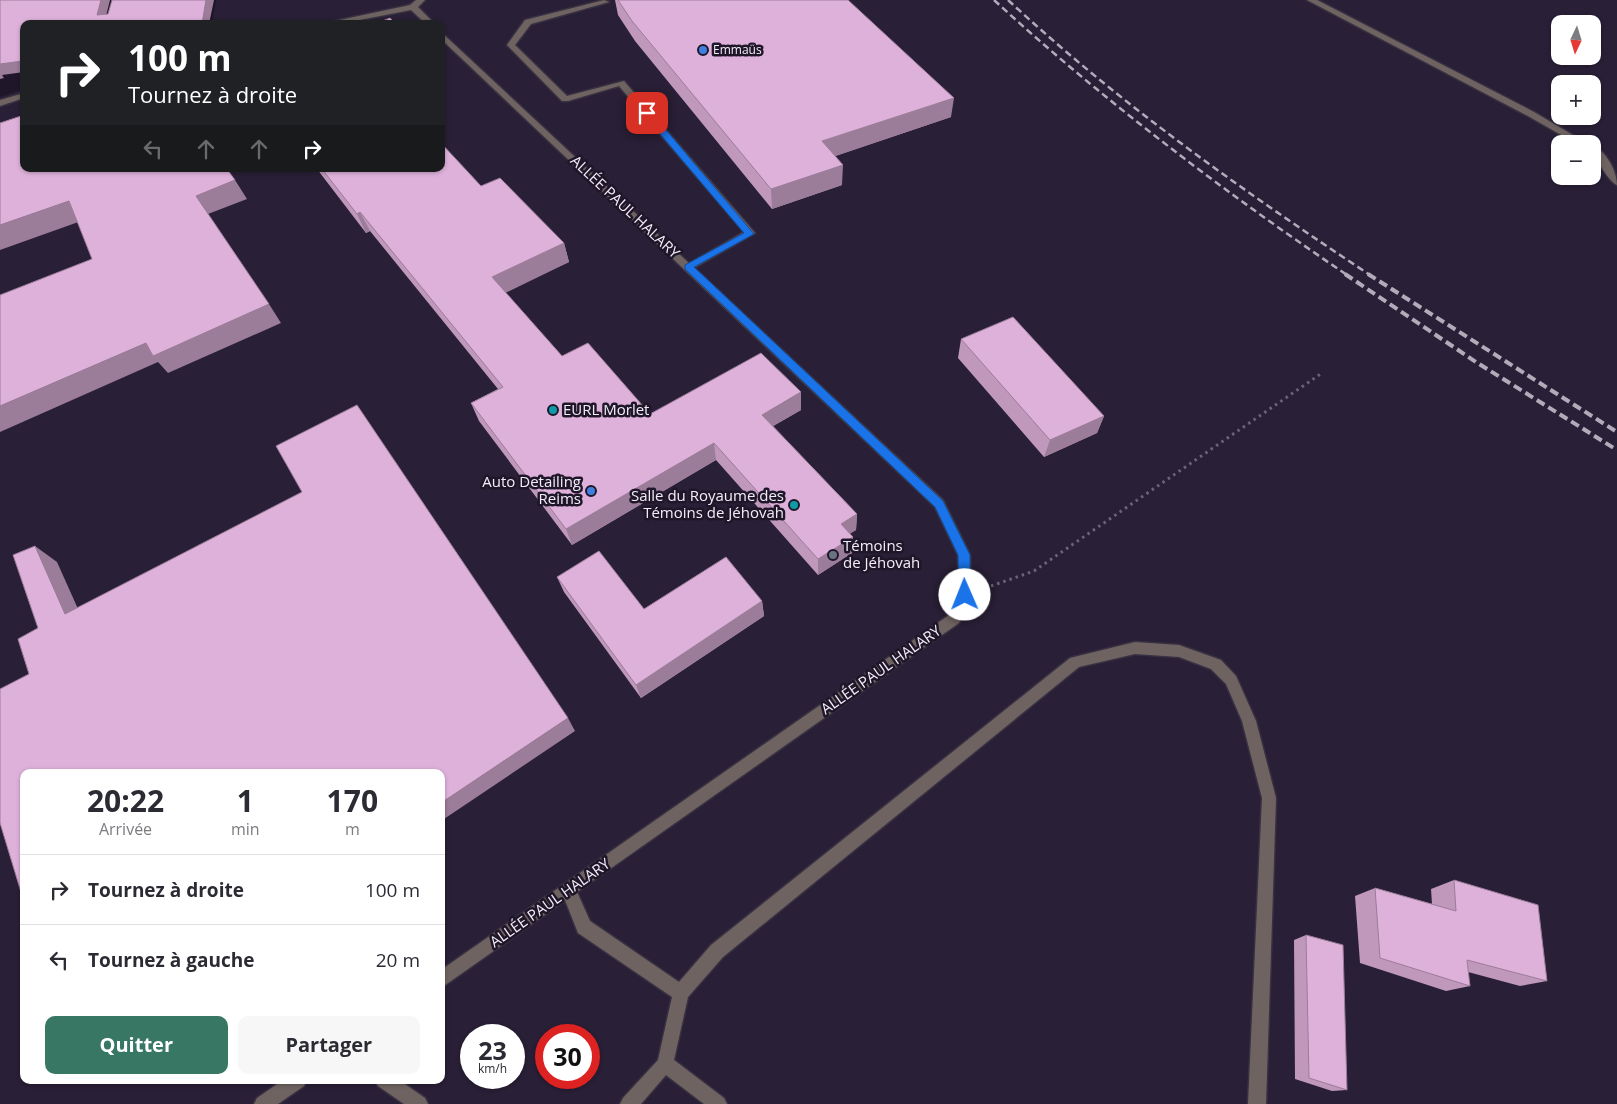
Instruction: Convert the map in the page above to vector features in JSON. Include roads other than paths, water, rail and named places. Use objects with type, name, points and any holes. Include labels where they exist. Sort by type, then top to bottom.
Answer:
[{"type":"street","points":[[345,20],[413,7],[421,0]]},
{"type":"street","points":[[1311,0],[1568,135]]},
{"type":"street","points":[[605,2],[528,22],[511,45],[565,99],[621,83],[750,234],[688,267]]},
{"type":"street","points":[[413,7],[427,20]]},
{"type":"street","name":"ALLÉE PAUL HALARY","points":[[445,38],[939,504],[964,555],[965,595],[954,619],[445,977]]},
{"type":"street","points":[[0,103],[20,96]]},
{"type":"street","points":[[1601,156],[1608,172],[1617,182]]},
{"type":"street","points":[[629,1104],[665,1064],[680,993],[717,951],[1075,662],[1135,648],[1179,651],[1216,664],[1232,680],[1248,721],[1270,798],[1257,1104]]},
{"type":"street","points":[[569,890],[584,927],[680,993]]},
{"type":"street","points":[[665,1064],[718,1104]]},
{"type":"street","points":[[263,1104],[292,1084]]},
{"type":"street","points":[[390,1084],[419,1104]]},
{"type":"railway","points":[[994,0],[1078,74],[1165,144],[1255,211],[1347,275]]},
{"type":"railway","points":[[1008,0],[1138,111],[1229,178],[1370,275]]},
{"type":"railway","points":[[1345,274],[1476,362],[1617,450]]},
{"type":"railway","points":[[1368,274],[1617,432]]},
{"type":"place","name":"Emmaüs","points":[[703,50]]},
{"type":"place","name":"EURL Morlet","points":[[553,410]]},
{"type":"place","name":"Auto Detailing Reims","points":[[591,491]]},
{"type":"place","name":"Salle du Royaume des Témoins de Jéhovah","points":[[794,505]]},
{"type":"place","name":"Témoins de Jéhovah","points":[[833,555]]}]
